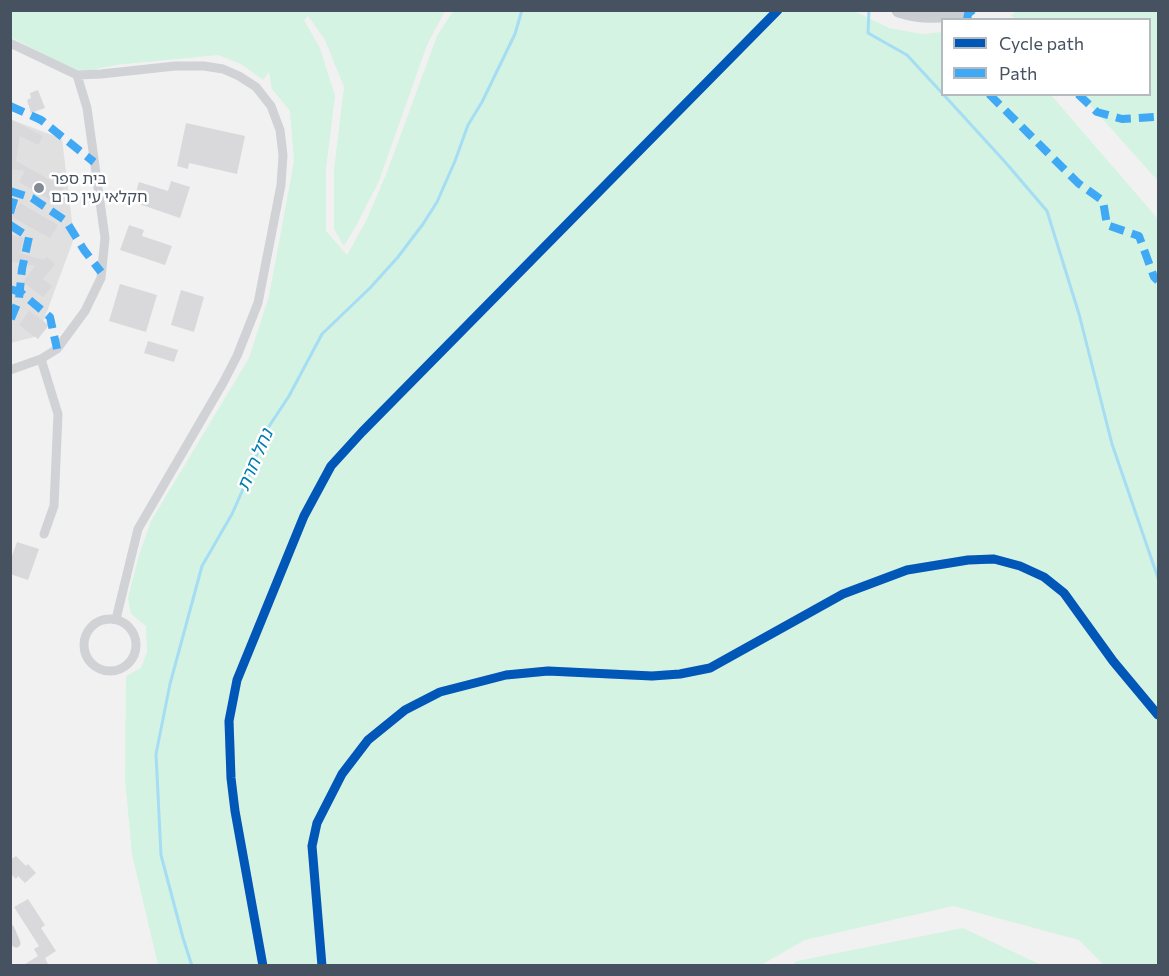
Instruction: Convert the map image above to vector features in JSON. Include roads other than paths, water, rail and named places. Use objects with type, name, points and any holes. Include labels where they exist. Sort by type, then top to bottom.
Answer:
[{"type":"main road","points":[[899,10],[911,14],[947,16],[965,10]]},
{"type":"street","points":[[263,966],[235,811],[229,721],[237,680],[304,516],[331,466],[362,432],[778,10]]},
{"type":"street","points":[[10,43],[77,75],[175,66],[204,66],[223,69],[239,75],[256,87],[271,106],[280,130],[284,155],[281,185],[258,303],[237,356],[223,383],[138,529],[116,619]]},
{"type":"street","points":[[10,370],[42,359],[57,350],[86,310],[101,278],[105,238],[87,108],[77,75]]},
{"type":"street","points":[[42,359],[58,414],[54,506],[44,534]]},
{"type":"street","points":[[322,966],[312,846],[317,823],[342,774],[368,740],[405,710],[440,692],[506,675],[548,671],[652,676],[680,674],[710,668],[843,594],[907,570],[968,560],[994,559],[1020,566],[1044,577],[1064,593],[1113,661],[1158,715]]},
{"type":"street","points":[[116,619],[124,622],[135,637],[134,657],[121,669],[103,670],[95,667],[84,652],[86,634],[98,621],[116,619]]},
{"type":"street","points":[[10,929],[16,943]]},
{"type":"waterway","name":"נחל חרת","points":[[192,966],[161,855],[156,754],[170,684],[202,566],[232,514],[264,434],[289,396],[322,334],[370,288],[398,257],[437,202],[468,125],[482,102],[515,34],[522,10]]},
{"type":"waterway","points":[[869,10],[868,33],[907,55],[941,92]]},
{"type":"waterway","points":[[945,96],[1047,211],[1079,314],[1112,444],[1158,578]]},
{"type":"place","name":"בית ספר חקלאי עין כרם","points":[[39,188]]}]
